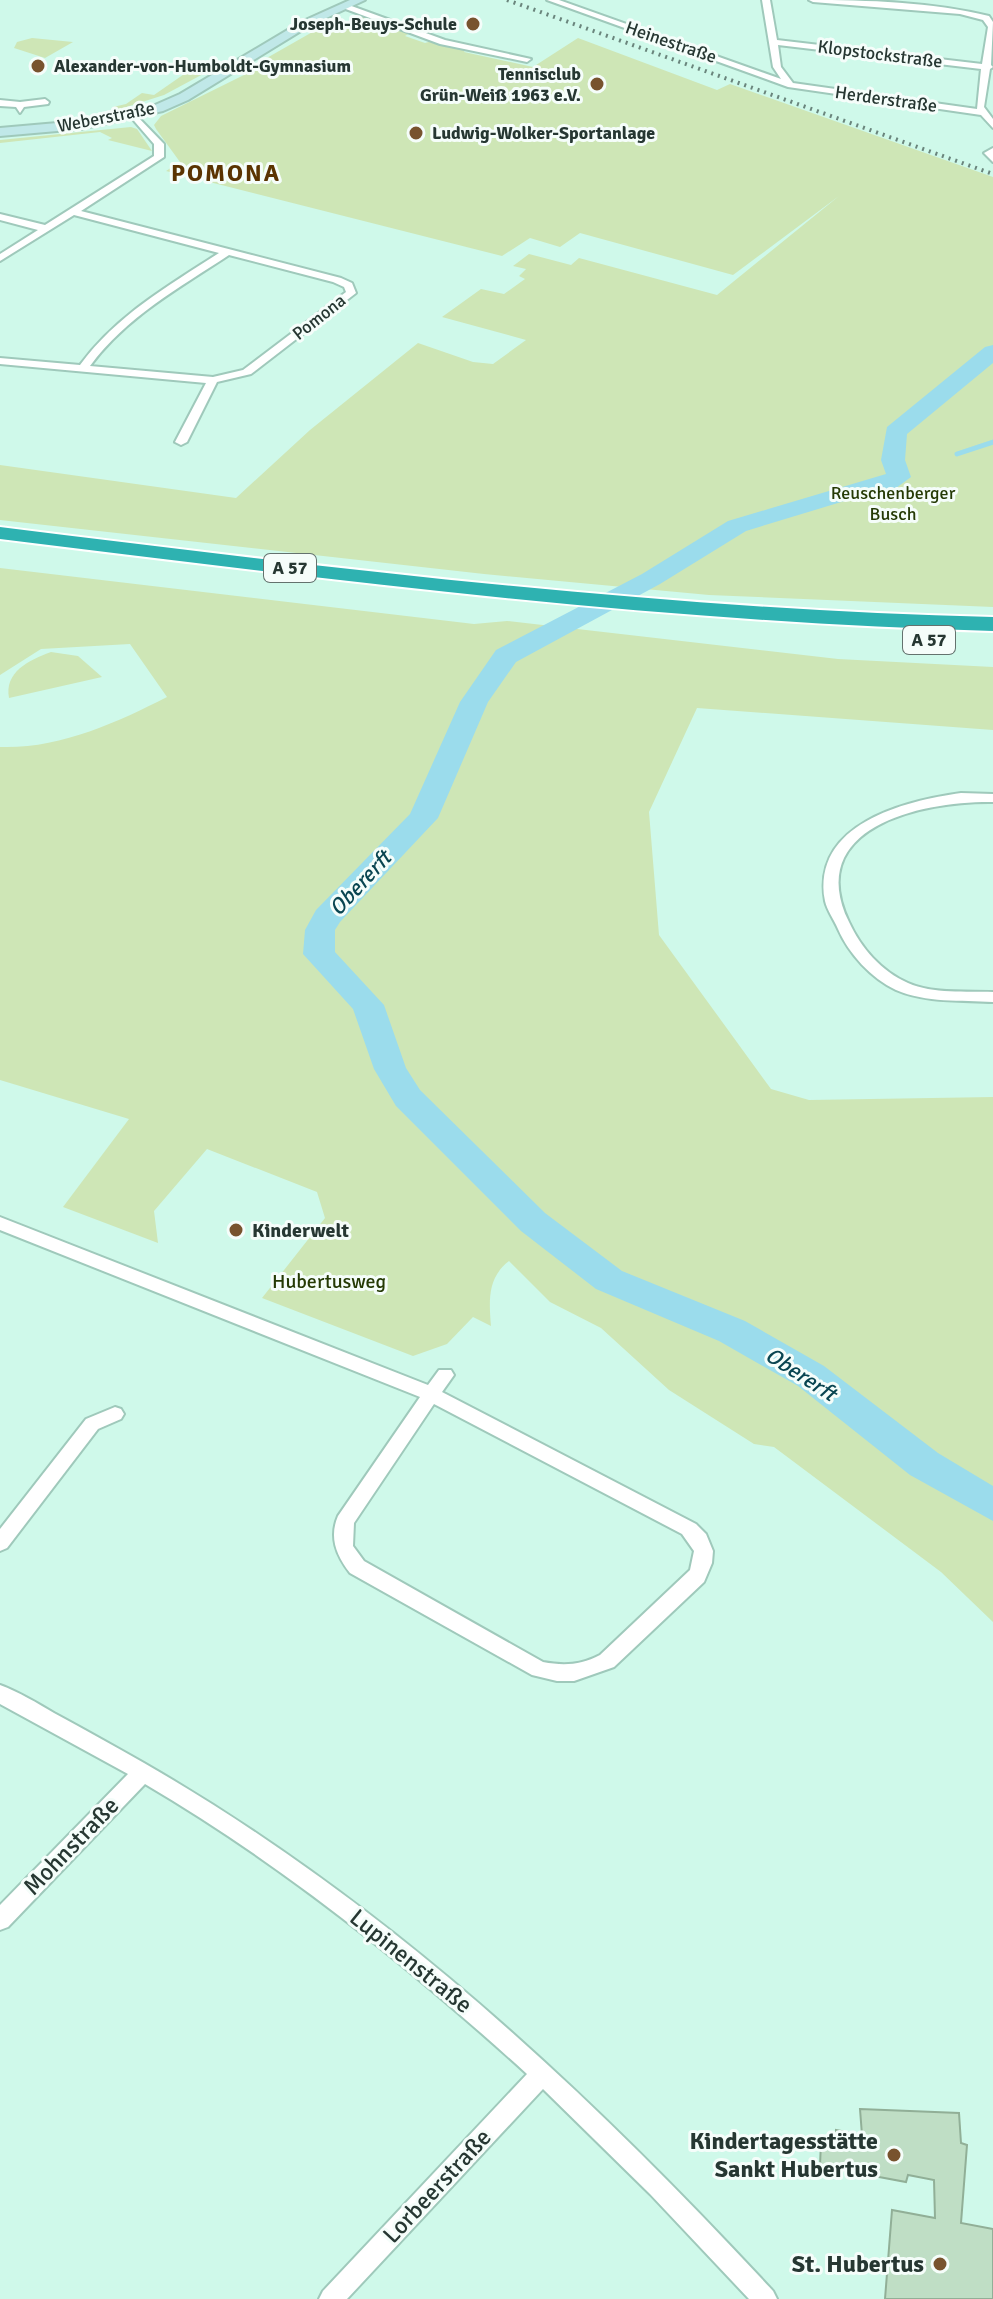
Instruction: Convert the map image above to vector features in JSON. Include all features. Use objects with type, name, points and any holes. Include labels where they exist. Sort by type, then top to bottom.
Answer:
[{"type":"highway","name":"A 57","points":[[0,533],[574,607],[630,621],[851,637],[993,642]]},
{"type":"highway","name":"A 57","points":[[0,551],[574,607],[650,606],[839,619],[993,624]]},
{"type":"main road","name":"Weberstraße","points":[[0,132],[80,125],[133,115],[184,97],[294,30],[359,0]]},
{"type":"street","name":"Heinestraße","points":[[551,0],[791,85]]},
{"type":"street","points":[[766,0],[777,67],[791,85]]},
{"type":"street","points":[[813,0],[983,16],[992,27],[982,112],[993,125]]},
{"type":"street","points":[[346,6],[443,42],[527,59]]},
{"type":"street","name":"Klopstockstraße","points":[[772,42],[989,67]]},
{"type":"street","points":[[747,69],[777,67]]},
{"type":"street","name":"Herderstraße","points":[[791,85],[982,112]]},
{"type":"street","name":"Weberstraße","points":[[0,103],[20,109],[45,102]]},
{"type":"street","points":[[18,131],[20,109]]},
{"type":"street","points":[[0,258],[159,157],[161,151],[157,141],[133,115]]},
{"type":"street","points":[[993,151],[989,153],[993,159]]},
{"type":"street","name":"Pomona","points":[[0,361],[213,380],[247,372],[351,293],[348,285],[337,280],[74,212]]},
{"type":"street","points":[[0,217],[47,229]]},
{"type":"street","points":[[83,368],[95,349],[125,321],[227,252]]},
{"type":"street","points":[[181,442],[213,380]]},
{"type":"street","points":[[993,798],[932,800],[898,808],[867,823],[842,850],[830,886],[841,926],[862,955],[891,980],[916,991],[993,997]]},
{"type":"street","points":[[0,1223],[431,1394],[689,1529],[700,1538],[704,1550],[704,1564],[697,1576],[607,1661],[590,1671],[559,1675],[539,1669],[357,1567],[345,1554],[341,1538],[345,1521],[431,1394],[445,1375]]},
{"type":"street","points":[[0,1543],[92,1424],[115,1414]]},
{"type":"street","name":"Lupinenstraße","points":[[0,1694],[223,1822],[326,1893],[460,1999],[543,2073],[633,2160],[765,2299]]},
{"type":"street","name":"Mohnstraße","points":[[0,1920],[142,1773]]},
{"type":"street","name":"Lorbeerstraße","points":[[331,2299],[543,2073]]},
{"type":"green space","name":"Reuschenberger Busch","points":[[360,14],[410,33],[405,36],[425,43],[432,41],[466,49],[464,52],[533,67],[578,38],[717,90],[730,84],[993,177],[993,607],[709,595],[484,574],[0,520],[0,465],[236,498],[310,430],[418,343],[473,362],[493,364],[526,340],[442,317],[481,289],[504,294],[525,279],[519,276],[526,269],[513,266],[529,254],[571,265],[579,258],[717,295],[839,196],[733,275],[580,233],[560,247],[530,238],[502,256],[166,171],[180,162],[154,125],[161,116],[248,73],[244,71],[330,22],[342,25]]},
{"type":"green space","points":[[32,38],[73,42],[45,58],[14,48],[17,42]]},
{"type":"green space","points":[[190,70],[205,73],[164,95],[117,110],[113,107],[126,104],[142,93],[154,95]]},
{"type":"green space","points":[[131,127],[137,129],[152,151],[108,140],[112,138],[100,132],[0,143],[0,140]]},
{"type":"green space","name":"Hubertusweg","points":[[0,568],[474,624],[507,621],[838,659],[993,667],[993,730],[697,708],[649,812],[659,935],[771,1089],[809,1100],[993,1097],[993,1622],[941,1572],[774,1447],[754,1444],[669,1390],[601,1328],[550,1302],[509,1261],[493,1282],[491,1326],[473,1317],[447,1344],[413,1356],[262,1298],[325,1218],[317,1192],[207,1149],[154,1211],[158,1243],[63,1207],[129,1119],[0,1080],[0,747],[65,739],[107,725],[167,697],[130,644],[41,649],[0,675]]},
{"type":"green space","points":[[51,652],[78,656],[102,677],[9,698],[8,689],[14,674],[27,663]]},
{"type":"building","points":[[860,2109],[959,2113],[961,2143],[967,2145],[961,2223],[993,2229],[993,2299],[885,2299],[892,2210],[935,2218],[934,2180],[908,2175],[906,2182],[820,2166],[821,2141],[836,2144],[836,2130],[862,2135]]},
{"type":"waterway","name":"Obererft","points":[[993,352],[895,432],[893,460],[899,477],[883,486],[847,492],[737,526],[651,579],[506,656],[474,702],[423,818],[327,917],[320,930],[319,954],[368,1005],[390,1069],[408,1098],[533,1222],[609,1280],[732,1331],[811,1376],[924,1464],[993,1505]]},
{"type":"waterway","points":[[957,454],[993,442]]},
{"type":"railway","points":[[507,0],[993,174]]},
{"type":"place","name":"Joseph-Beuys-Schule","points":[[473,24]]},
{"type":"place","name":"Alexander-von-Humboldt-Gymnasium","points":[[38,66]]},
{"type":"place","name":"Tennisclub Grün-Weiß 1963 e.V.","points":[[597,84]]},
{"type":"place","name":"Ludwig-Wolker-Sportanlage","points":[[416,133]]},
{"type":"place","name":"Kinderwelt","points":[[236,1230]]},
{"type":"place","name":"Kindertagesstätte Sankt Hubertus","points":[[894,2155]]},
{"type":"place","name":"St. Hubertus","points":[[940,2264]]},
{"type":"district","name":"POMONA","points":[[226,173]]}]
